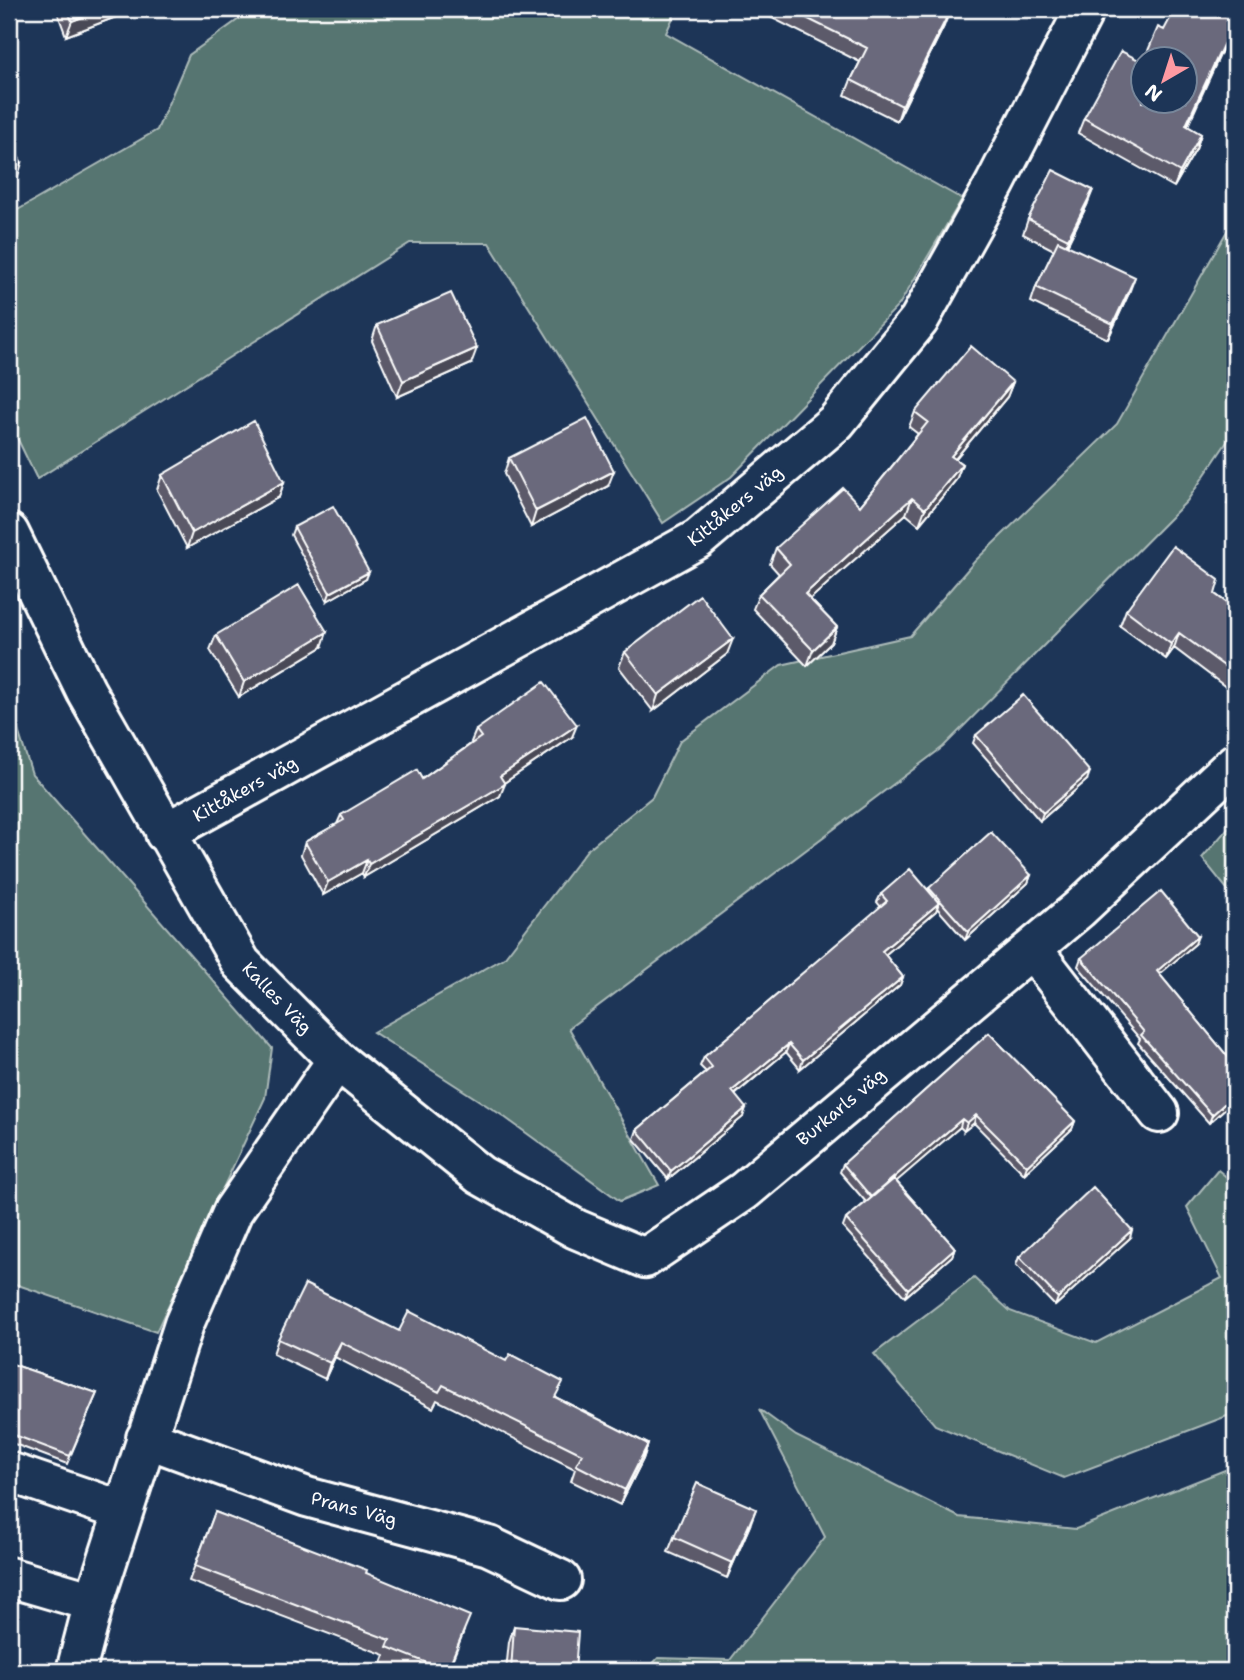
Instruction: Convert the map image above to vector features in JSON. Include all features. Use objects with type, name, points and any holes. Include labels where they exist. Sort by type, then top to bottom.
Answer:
[{"type":"street","name":"Kittåkers väg","points":[[165,833],[698,539],[836,422],[919,320],[995,184],[1085,9]]},
{"type":"street","name":"Kalles Väg","points":[[9,533],[86,691],[165,833],[242,963],[337,1060],[480,1175],[576,1229],[645,1258]]},
{"type":"street","name":"Burkarls väg","points":[[645,1258],[744,1191],[1079,909],[1235,763]]},
{"type":"street","points":[[1032,949],[1159,1113]]},
{"type":"street","points":[[76,1671],[94,1602],[184,1324],[233,1211],[337,1060]]},
{"type":"street","name":"Prans Väg","points":[[146,1438],[307,1497],[489,1546],[561,1580]]},
{"type":"street","points":[[9,1472],[123,1511]]},
{"type":"street","points":[[9,1577],[94,1602]]},
{"type":"green space","points":[[253,9],[677,9],[666,33],[962,199],[899,305],[731,477],[663,523],[489,243],[410,243],[37,479],[9,421],[9,215],[157,130],[189,55]]},
{"type":"green space","points":[[1235,217],[1235,430],[1187,501],[943,747],[569,1028],[659,1185],[620,1201],[503,1116],[373,1032],[504,958],[587,850],[652,797],[680,741],[781,665],[910,636],[975,561],[1117,424]]},
{"type":"green space","points":[[9,702],[32,774],[272,1048],[265,1098],[156,1332],[9,1282]]},
{"type":"green space","points":[[1235,820],[1235,899],[1202,858]]},
{"type":"green space","points":[[1218,1170],[1235,1184],[1235,1413],[1064,1478],[935,1425],[874,1354],[974,1278],[1010,1311],[1096,1343],[1222,1278],[1187,1207]]},
{"type":"green space","points":[[759,1409],[796,1436],[959,1517],[1076,1529],[1235,1466],[1235,1671],[646,1671],[658,1658],[730,1660],[825,1537]]},
{"type":"building","points":[[67,9],[103,9],[72,21]]},
{"type":"building","points":[[788,9],[950,11],[902,106],[851,80],[867,48]]},
{"type":"building","points":[[1175,9],[1235,9],[1235,19],[1198,99],[1198,46],[1150,46],[1158,27],[1164,30]]},
{"type":"building","points":[[1121,51],[1128,54],[1128,116],[1190,116],[1186,125],[1201,134],[1180,172],[1084,118]]},
{"type":"building","points":[[9,140],[22,163],[9,171]]},
{"type":"building","points":[[1053,170],[1093,190],[1068,239],[1028,219]]},
{"type":"building","points":[[1058,241],[1135,277],[1113,324],[1036,287]]},
{"type":"building","points":[[451,293],[477,348],[403,381],[377,325]]},
{"type":"building","points":[[971,346],[1013,382],[951,456],[962,464],[925,509],[912,498],[805,594],[837,627],[813,650],[759,594],[790,564],[776,548],[843,488],[860,506],[928,422],[915,412]]},
{"type":"building","points":[[587,418],[614,471],[536,511],[509,458]]},
{"type":"building","points":[[254,421],[284,482],[192,533],[162,475]]},
{"type":"building","points":[[333,506],[369,572],[330,593],[294,527]]},
{"type":"building","points":[[1173,546],[1219,580],[1215,594],[1235,609],[1235,674],[1179,633],[1171,644],[1126,610]]},
{"type":"building","points":[[299,585],[327,632],[244,682],[216,635]]},
{"type":"building","points":[[700,595],[733,639],[658,695],[625,652]]},
{"type":"building","points":[[544,682],[577,725],[500,776],[505,784],[369,864],[367,860],[328,882],[305,842],[344,820],[341,815],[417,770],[422,779],[481,737],[476,730]]},
{"type":"building","points":[[1023,695],[1090,772],[1043,813],[976,735]]},
{"type":"building","points":[[991,832],[1031,875],[968,932],[929,888]]},
{"type":"building","points":[[910,869],[939,903],[882,951],[903,977],[803,1060],[789,1044],[732,1091],[746,1108],[671,1171],[637,1130],[712,1067],[704,1057],[887,901],[881,894]]},
{"type":"building","points":[[1161,891],[1198,936],[1157,971],[1228,1057],[1235,1050],[1235,1096],[1212,1115],[1141,1035],[1144,1032],[1081,958]]},
{"type":"building","points":[[989,1033],[1075,1121],[1027,1166],[976,1115],[967,1123],[962,1119],[871,1197],[843,1164]]},
{"type":"building","points":[[894,1179],[955,1248],[908,1289],[846,1219]]},
{"type":"building","points":[[1093,1187],[1132,1230],[1058,1298],[1019,1257]]},
{"type":"building","points":[[305,1284],[399,1331],[409,1311],[506,1361],[510,1354],[563,1382],[555,1397],[648,1444],[625,1490],[576,1465],[582,1454],[443,1385],[439,1392],[341,1342],[330,1363],[278,1339]]},
{"type":"building","points":[[9,1363],[97,1393],[70,1456],[9,1433]]},
{"type":"building","points":[[697,1483],[756,1509],[732,1563],[674,1537]]},
{"type":"building","points":[[215,1512],[367,1570],[366,1573],[470,1616],[447,1671],[387,1647],[390,1640],[195,1566]]},
{"type":"building","points":[[514,1626],[578,1632],[575,1671],[511,1671]]}]
